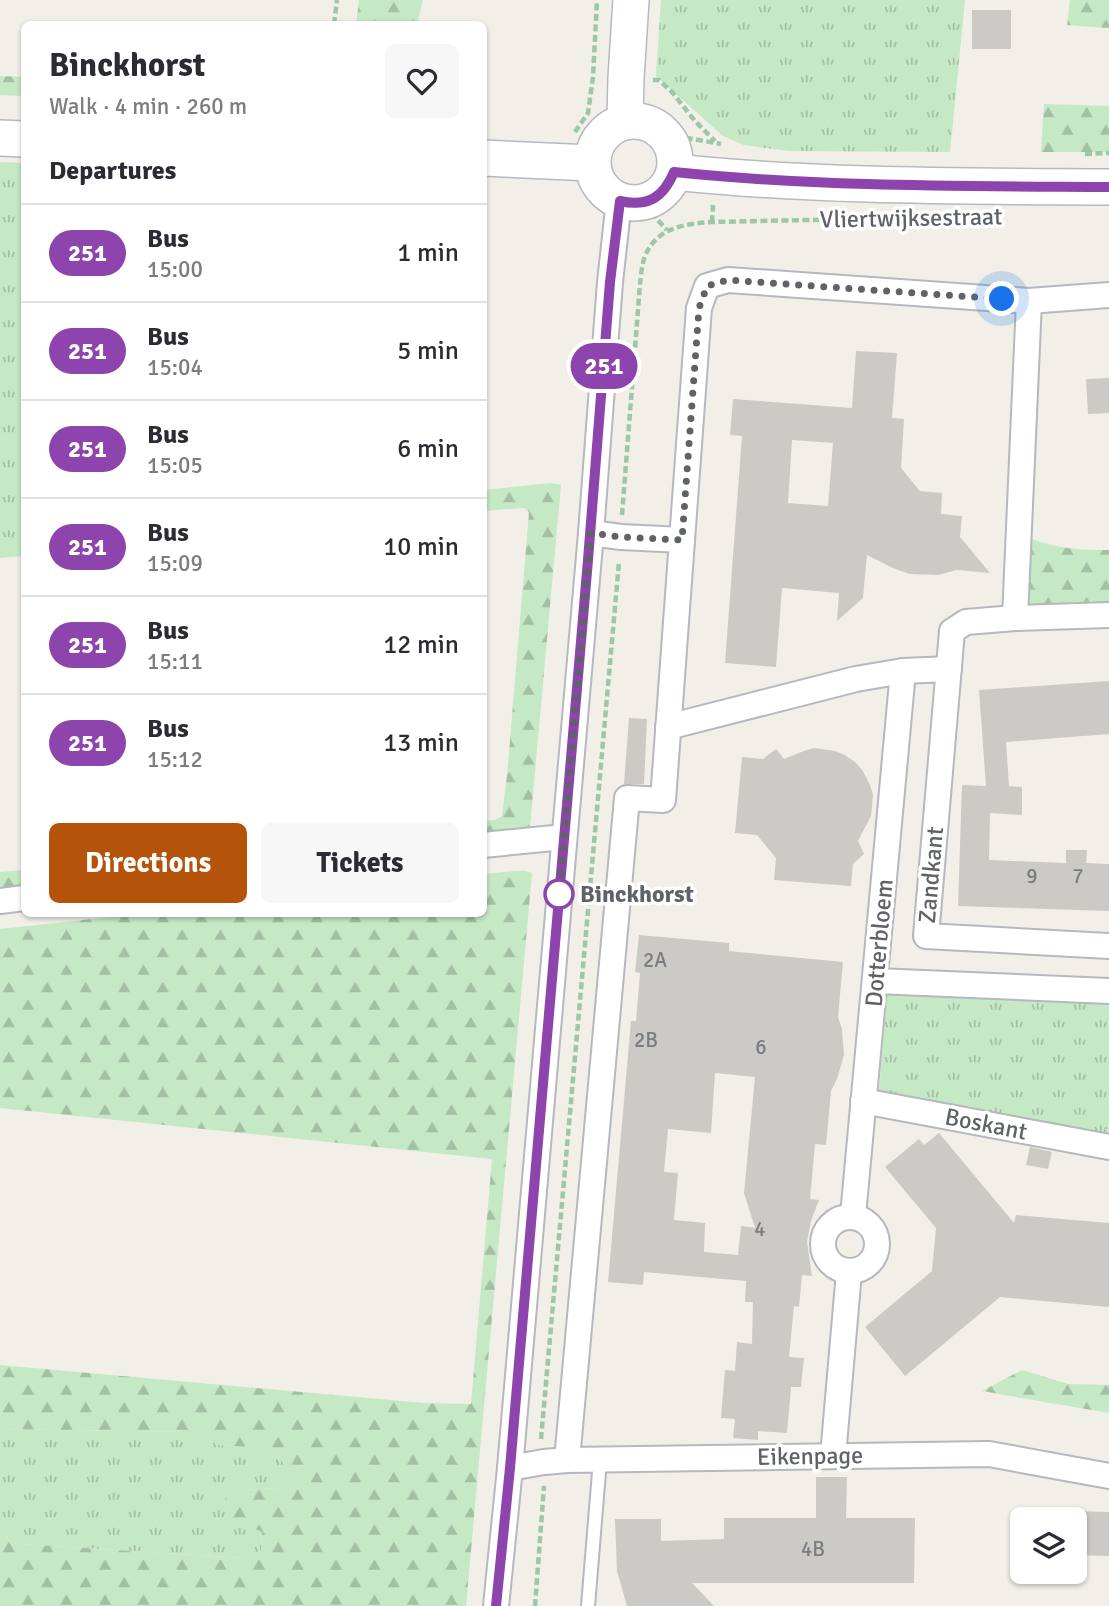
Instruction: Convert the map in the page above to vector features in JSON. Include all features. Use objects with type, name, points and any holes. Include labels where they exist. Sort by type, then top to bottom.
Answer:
[{"type":"street","points":[[625,121],[609,77],[631,0]]},
{"type":"street","points":[[625,121],[640,121],[653,125],[665,134],[676,159],[668,186],[657,197],[631,202],[609,195],[600,186],[592,163],[596,144],[608,129],[625,121]]},
{"type":"street","points":[[0,138],[21,139]]},
{"type":"street","points":[[487,158],[592,163]]},
{"type":"street","name":"Vliertwijksestraat","points":[[674,172],[715,177],[877,186],[1109,187]]},
{"type":"street","points":[[496,1606],[591,533],[610,282],[631,202]]},
{"type":"street","points":[[567,1460],[627,798],[663,800],[699,308],[707,286],[728,280],[1029,301],[1109,295]]},
{"type":"street","points":[[1029,301],[1015,618],[1109,615]]},
{"type":"street","points":[[591,533],[682,540]]},
{"type":"street","name":"Zandkant","points":[[1015,618],[966,622],[953,631],[926,936],[1109,946]]},
{"type":"street","points":[[668,727],[856,679],[903,671],[949,669]]},
{"type":"street","name":"Dotterbloem","points":[[853,1216],[903,671]]},
{"type":"street","points":[[487,845],[564,837]]},
{"type":"street","points":[[0,901],[21,898]]},
{"type":"street","points":[[876,981],[1109,991]]},
{"type":"street","name":"Boskant","points":[[863,1101],[1109,1147]]},
{"type":"street","points":[[853,1216],[868,1223],[877,1237],[876,1254],[865,1267],[849,1272],[832,1265],[823,1250],[824,1233],[836,1220],[853,1216]]},
{"type":"street","points":[[833,1456],[849,1272]]},
{"type":"street","name":"Eikenpage","points":[[510,1468],[567,1460],[989,1454],[1109,1476]]},
{"type":"lane","points":[[588,1606],[600,1460]]},
{"type":"path","points":[[334,21],[337,0]]},
{"type":"path","points":[[564,134],[576,132],[609,77],[597,0]]},
{"type":"path","points":[[609,77],[659,80],[717,142],[665,134]]},
{"type":"path","points":[[622,515],[640,284],[645,256],[667,230],[631,202]]},
{"type":"path","name":"Vliertwijksestraat","points":[[667,230],[686,224],[712,222],[914,218]]},
{"type":"green space","points":[[359,0],[423,0],[418,21],[356,21]]},
{"type":"green space","points":[[661,0],[965,0],[950,152],[789,151],[744,145],[723,136],[656,76]]},
{"type":"green space","points":[[1070,0],[1109,0],[1109,28],[1067,25]]},
{"type":"green space","points":[[0,76],[21,77],[21,96],[0,95]]},
{"type":"green space","points":[[1044,104],[1109,106],[1109,152],[1041,152]]},
{"type":"green space","points":[[0,162],[21,163],[21,536],[0,538]]},
{"type":"green space","points":[[551,483],[561,485],[530,827],[487,832],[487,821],[502,816],[529,512],[524,508],[487,511],[487,490]]},
{"type":"green space","points":[[21,536],[21,556],[0,558],[0,538]]},
{"type":"green space","points":[[1032,539],[1070,548],[1109,550],[1109,603],[1024,605]]},
{"type":"green space","points":[[21,870],[21,887],[0,890],[0,872]]},
{"type":"green space","points":[[515,871],[532,873],[466,1606],[0,1606],[0,1524],[9,1540],[20,1544],[245,1558],[261,1550],[262,1532],[235,1521],[224,1511],[226,1493],[279,1488],[286,1480],[286,1466],[275,1454],[248,1447],[219,1445],[189,1432],[0,1429],[0,1365],[424,1403],[471,1404],[492,1159],[0,1108],[0,929],[110,917],[487,917],[487,874]]},
{"type":"green space","points":[[896,993],[1109,999],[1109,1137],[890,1096],[879,1091],[887,995]]},
{"type":"green space","points":[[1022,1370],[1068,1384],[1109,1385],[1109,1413],[982,1391]]},
{"type":"green space","points":[[0,1429],[189,1432],[219,1445],[248,1447],[275,1454],[286,1466],[286,1480],[279,1488],[226,1493],[251,1526],[262,1532],[261,1550],[245,1558],[20,1544],[9,1540],[0,1524]]},
{"type":"building","points":[[972,10],[1011,10],[1011,49],[972,49]]},
{"type":"building","points":[[856,351],[897,353],[892,418],[904,419],[901,468],[920,491],[942,493],[941,514],[962,516],[960,537],[990,573],[957,570],[938,575],[910,574],[867,555],[863,598],[837,621],[839,593],[782,588],[776,667],[725,663],[742,436],[730,435],[733,399],[852,408]],"holes":[[[792,440],[833,443],[828,506],[788,503]]]},
{"type":"building","points":[[1109,378],[1109,413],[1088,414],[1086,379]]},
{"type":"building","points":[[1109,681],[1109,734],[1006,742],[1009,786],[1022,787],[1022,815],[990,813],[989,860],[1066,863],[1066,850],[1087,850],[1086,863],[1109,864],[1109,911],[958,906],[962,785],[986,786],[979,690]]},
{"type":"building","points":[[629,718],[647,719],[644,784],[624,784]]},
{"type":"building","points":[[814,748],[835,751],[855,762],[863,771],[873,795],[871,816],[858,841],[864,854],[853,864],[851,886],[774,880],[776,858],[757,835],[735,833],[742,757],[763,759],[776,749],[784,759]]},
{"type":"building","points":[[639,935],[729,943],[729,951],[843,962],[838,1017],[844,1055],[831,1091],[826,1145],[815,1144],[810,1199],[819,1200],[807,1242],[812,1276],[802,1275],[799,1307],[794,1306],[789,1357],[804,1358],[801,1387],[791,1387],[787,1433],[758,1431],[758,1440],[733,1438],[735,1419],[721,1418],[725,1370],[735,1371],[737,1342],[752,1344],[753,1302],[745,1302],[746,1281],[644,1272],[643,1285],[608,1282],[631,1021],[636,1021],[640,973],[635,972]],"holes":[[[715,1073],[755,1077],[744,1193],[755,1228],[741,1226],[738,1255],[704,1252],[705,1223],[674,1220],[678,1173],[664,1172],[668,1129],[711,1133]]]},
{"type":"building","points":[[939,1133],[1014,1223],[1016,1215],[1109,1223],[1109,1307],[1000,1297],[905,1376],[865,1327],[932,1271],[936,1228],[885,1167],[919,1139],[924,1145]]},
{"type":"building","points":[[1030,1147],[1052,1152],[1048,1169],[1026,1165]]},
{"type":"building","points":[[816,1477],[847,1477],[846,1518],[915,1518],[914,1583],[692,1583],[714,1606],[627,1606],[617,1571],[615,1519],[661,1519],[661,1541],[724,1539],[724,1518],[816,1518]]},
{"type":"building","points":[[1087,1511],[1109,1512],[1109,1556],[1087,1555]]},
{"type":"bus line","name":"251","points":[[496,1606],[510,1468],[610,282],[620,201],[642,203],[657,197],[668,186],[674,172],[715,177],[877,186],[1109,187]]},
{"type":"place","name":"Binckhorst","points":[[559,894]]},
{"type":"route","points":[[559,894],[591,533],[682,540],[699,308],[707,286],[728,280],[1002,299]]}]
